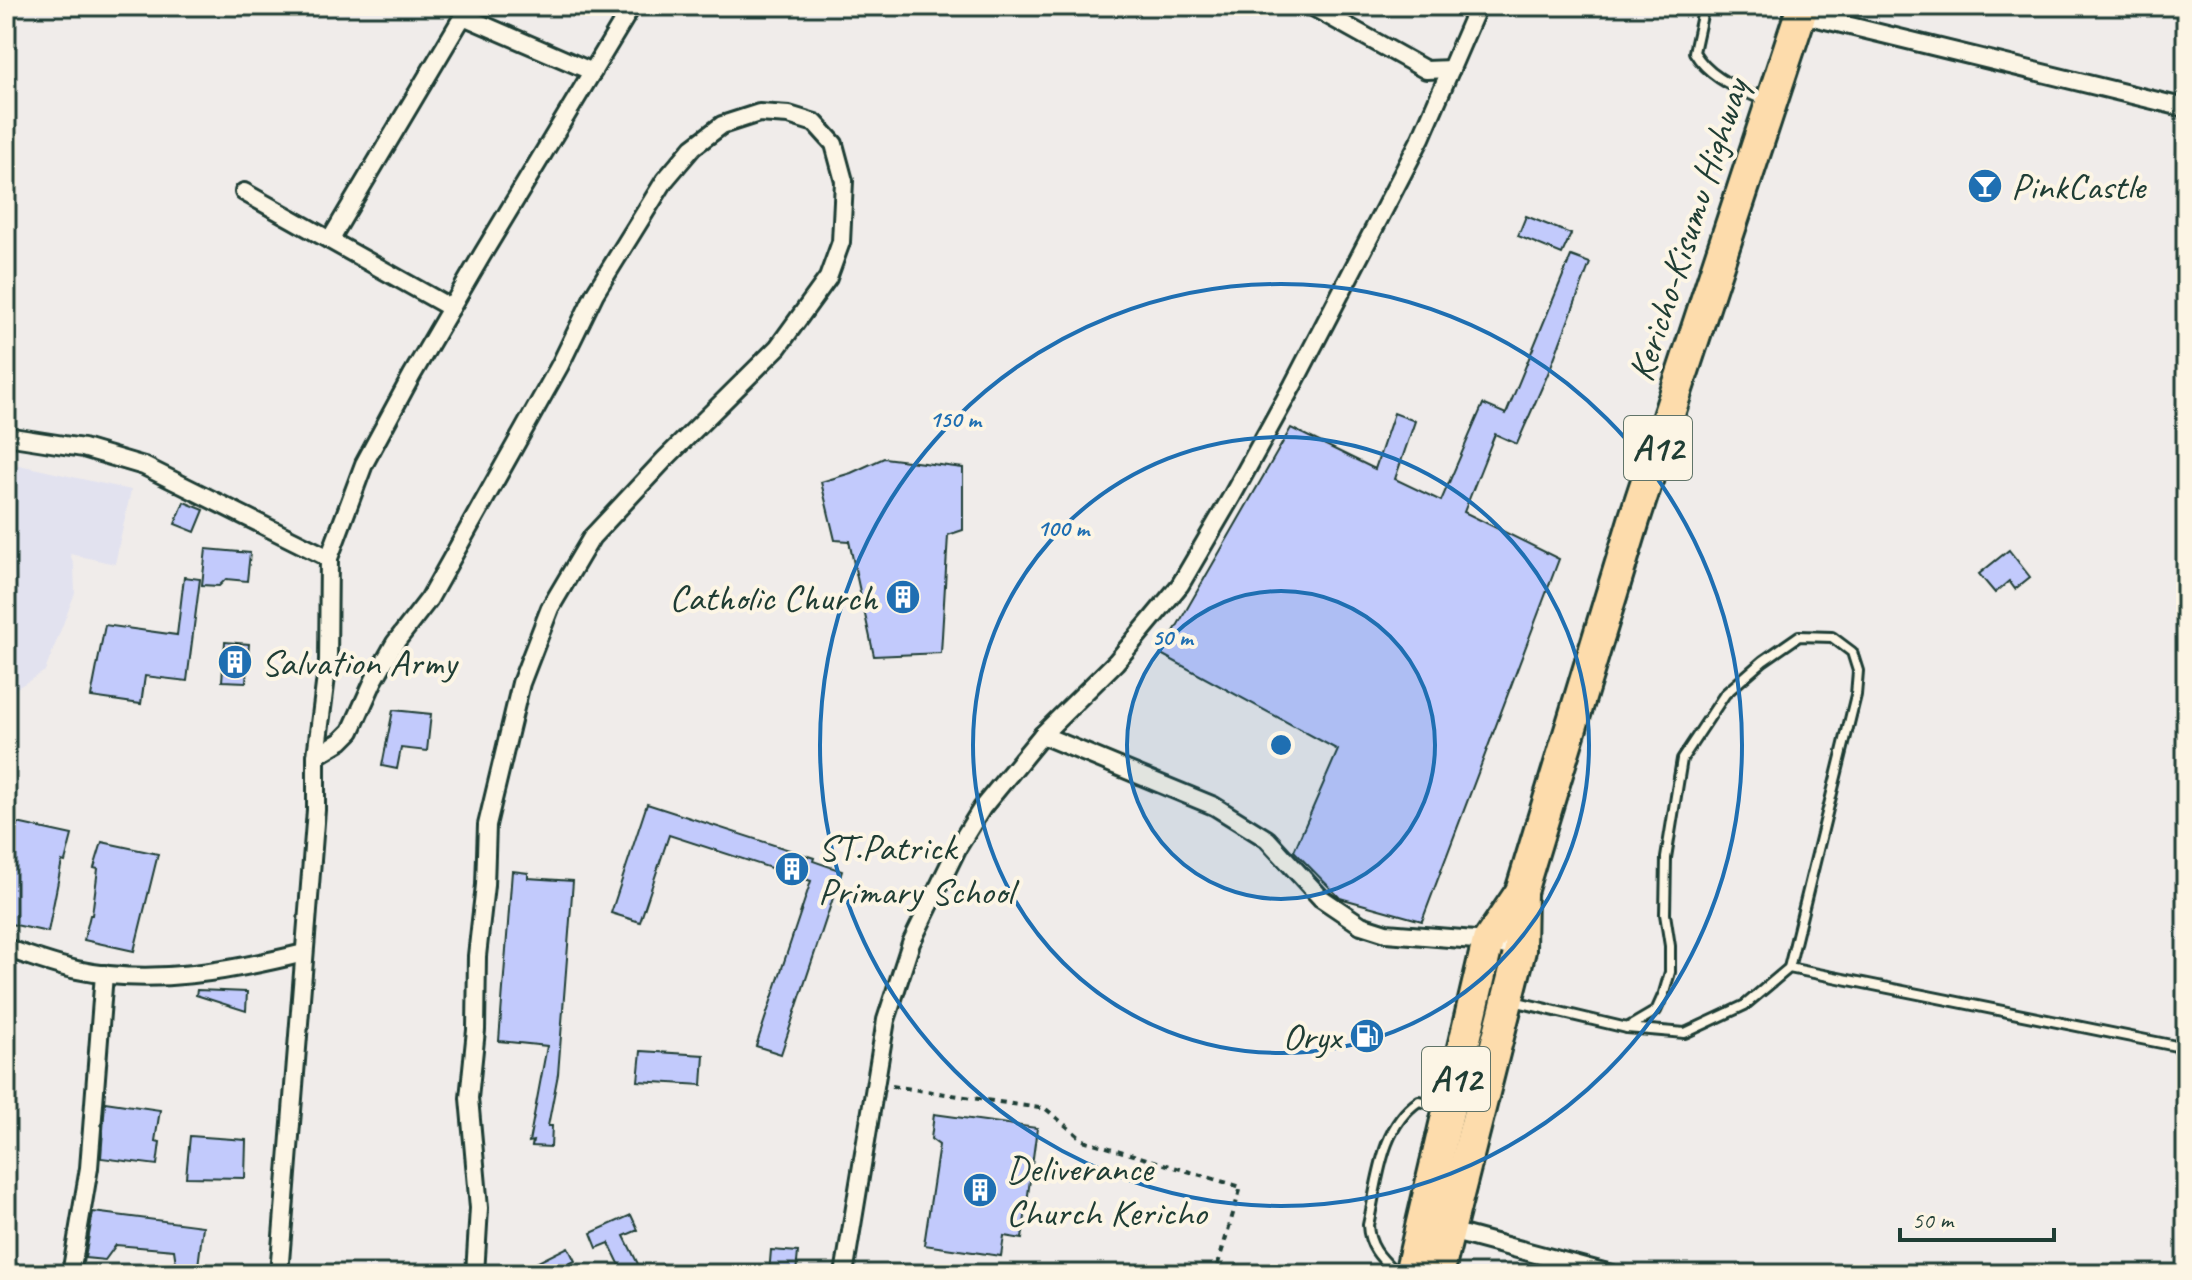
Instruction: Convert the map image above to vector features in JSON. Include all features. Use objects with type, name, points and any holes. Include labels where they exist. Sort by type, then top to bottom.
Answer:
[{"type":"highway","name":"Kericho-Kisumu Highway","points":[[1410,1274],[1462,1114],[1508,1001],[1520,950],[1521,892],[1635,517],[1802,10]]},
{"type":"highway","name":"Kericho-Kisumu Highway","points":[[1438,1274],[1450,1231],[1462,1114],[1488,941],[1521,892]]},
{"type":"street","points":[[279,1274],[316,810],[316,756],[328,661],[329,558],[364,464],[451,308],[632,6]]},
{"type":"street","points":[[1311,6],[1426,70],[1451,69]]},
{"type":"street","points":[[844,1274],[886,1020],[911,943],[958,847],[982,808],[1042,735],[1116,662],[1180,585],[1293,385],[1421,138],[1478,6]]},
{"type":"street","points":[[1802,10],[2186,108]]},
{"type":"street","points":[[330,240],[466,11],[593,72]]},
{"type":"street","points":[[316,756],[351,731],[381,667],[395,643],[429,599],[560,365],[595,293],[665,180],[693,147],[722,125],[759,113],[789,115],[815,123],[834,144],[844,181],[841,242],[828,278],[778,347],[664,460],[592,537],[550,608],[521,683],[487,825],[485,885],[477,956],[476,1030],[469,1098],[479,1208],[475,1274]]},
{"type":"street","points":[[244,192],[451,308]]},
{"type":"street","points":[[6,436],[83,448],[144,466],[329,558]]},
{"type":"street","points":[[1042,735],[1214,806],[1267,839],[1321,898],[1361,925],[1386,933],[1488,941],[1520,950]]},
{"type":"street","points":[[6,948],[77,970],[178,977],[304,953]]},
{"type":"street","points":[[71,1274],[89,1168],[104,974]]},
{"type":"street","points":[[1450,1231],[1611,1274]]},
{"type":"lane","points":[[1704,6],[1694,52],[1700,63],[1718,79],[1771,105]]},
{"type":"lane","points":[[1508,1001],[1627,1028],[1685,1033],[1745,1005],[1789,968],[1856,695],[1858,671],[1852,652],[1832,637],[1799,636],[1763,661],[1725,694],[1682,759],[1666,858],[1665,914],[1670,972],[1656,1011],[1627,1028]]},
{"type":"lane","points":[[1789,968],[2186,1048]]},
{"type":"lane","points":[[1397,1274],[1377,1254],[1368,1234],[1386,1145],[1394,1124],[1419,1101],[1462,1114]]},
{"type":"path","points":[[874,1084],[1046,1109],[1083,1140],[1241,1187],[1215,1274]]},
{"type":"shaded area","points":[[6,462],[131,490],[115,564],[70,554],[74,565],[75,593],[45,671],[17,688],[6,702]]},
{"type":"building","points":[[1526,216],[1571,234],[1562,254],[1518,236]]},
{"type":"building","points":[[1571,256],[1590,263],[1550,369],[1517,444],[1495,434],[1464,512],[1559,559],[1422,921],[1340,898],[1294,851],[1338,750],[1161,654],[1291,428],[1375,469],[1394,413],[1415,421],[1395,479],[1441,501],[1483,404],[1506,414]]},
{"type":"building","name":"Catholic Church","points":[[884,458],[963,468],[963,530],[948,535],[941,653],[874,656],[849,541],[835,540],[821,482]]},
{"type":"building","points":[[184,502],[204,510],[195,532],[175,524]]},
{"type":"building","points":[[206,549],[250,553],[247,581],[226,579],[219,586],[202,585]]},
{"type":"building","points":[[2009,550],[2030,577],[2015,589],[2009,581],[1995,593],[1979,574]]},
{"type":"building","points":[[184,577],[200,579],[187,681],[145,676],[141,704],[91,697],[105,625],[177,635]]},
{"type":"building","name":"Salvation Army","points":[[225,642],[249,644],[246,682],[222,681]]},
{"type":"building","points":[[393,710],[431,714],[427,751],[401,748],[397,769],[382,766]]},
{"type":"building","points":[[647,804],[814,858],[813,861],[842,871],[781,1054],[756,1046],[811,881],[669,835],[640,922],[611,913]]},
{"type":"building","points":[[17,823],[72,835],[65,862],[62,861],[48,932],[6,923],[6,876]]},
{"type":"building","points":[[102,842],[158,854],[134,951],[84,940],[92,915],[98,869],[94,868]]},
{"type":"building","points":[[512,871],[528,873],[528,878],[573,881],[558,1074],[548,1126],[552,1126],[551,1147],[532,1146],[533,1141],[529,1142],[547,1046],[499,1041]]},
{"type":"building","points":[[197,990],[247,992],[246,1011],[196,995]]},
{"type":"building","points":[[641,1051],[704,1055],[702,1085],[638,1081]]},
{"type":"building","points":[[105,1102],[160,1110],[155,1141],[160,1142],[157,1165],[101,1158]]},
{"type":"building","name":"Deliverance Church Kericho","points":[[934,1114],[1037,1128],[1022,1239],[1004,1236],[1001,1256],[924,1245],[939,1145],[931,1139]]},
{"type":"building","points":[[190,1136],[246,1140],[245,1178],[186,1177]]},
{"type":"building","points":[[93,1212],[203,1226],[198,1266],[177,1270],[174,1250],[116,1245],[105,1260],[85,1258]]},
{"type":"building","points":[[631,1215],[638,1230],[624,1236],[643,1274],[624,1274],[609,1243],[597,1248],[591,1233]]},
{"type":"building","points":[[568,1247],[575,1261],[548,1274],[514,1274]]},
{"type":"building","points":[[771,1250],[798,1252],[796,1274],[769,1274]]},
{"type":"place","name":"PinkCastle","points":[[1985,186]]},
{"type":"place","name":"Catholic Church","points":[[903,597]]},
{"type":"place","name":"Salvation Army","points":[[235,662]]},
{"type":"place","name":"ST.Patrick Primary School","points":[[792,869]]},
{"type":"place","name":"Oryx","points":[[1367,1036]]},
{"type":"place","name":"Deliverance Church Kericho","points":[[980,1190]]}]
